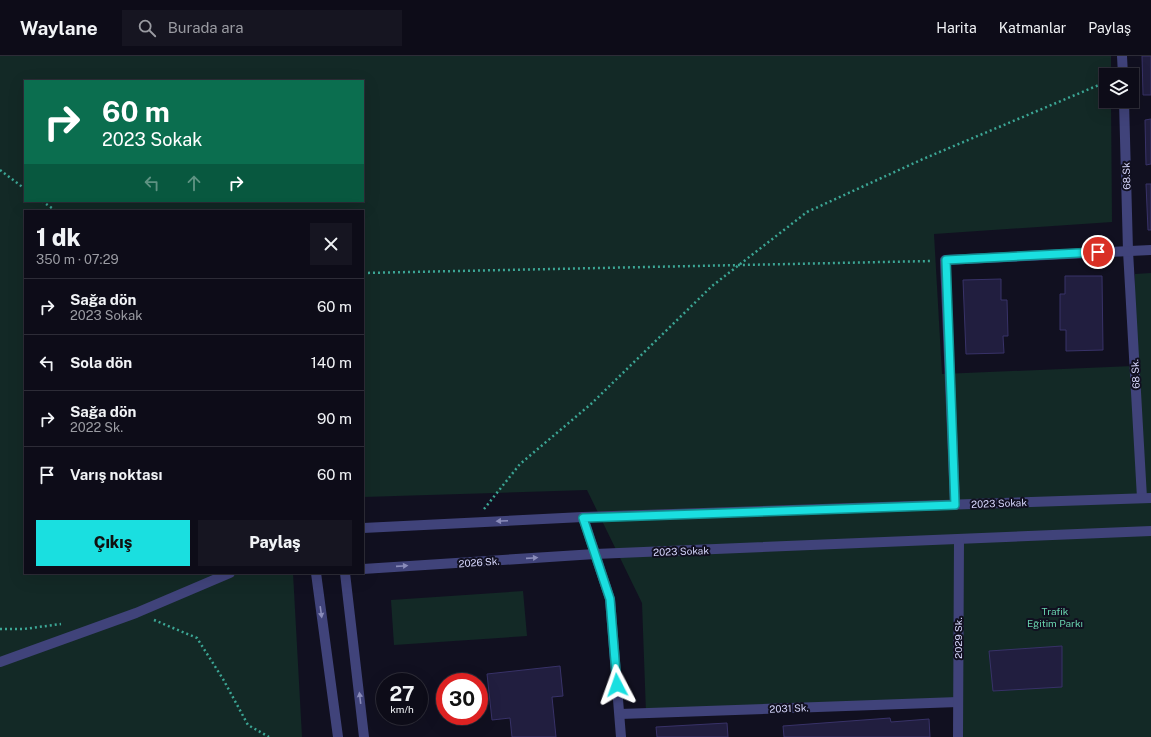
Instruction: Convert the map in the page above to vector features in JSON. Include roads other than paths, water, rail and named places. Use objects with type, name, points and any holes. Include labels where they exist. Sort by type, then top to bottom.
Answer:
[{"type":"street","points":[[1122,56],[1123,68]]},
{"type":"street","name":"68.Sk","points":[[1124,108],[1128,251]]},
{"type":"street","points":[[955,505],[946,260],[1151,250]]},
{"type":"street","name":"68 Sk.","points":[[1128,251],[1147,498]]},
{"type":"street","name":"2023 Sokak","points":[[583,518],[1147,498]]},
{"type":"street","points":[[364,528],[583,518],[610,599],[621,737]]},
{"type":"street","name":"2023 Sokak","points":[[595,554],[1151,531]]},
{"type":"street","name":"2029 Sk.","points":[[958,737],[959,539]]},
{"type":"street","name":"2026 Sk.","points":[[364,569],[595,554]]},
{"type":"street","points":[[0,662],[136,613],[228,574]]},
{"type":"street","points":[[316,574],[338,737]]},
{"type":"street","points":[[345,574],[364,737]]},
{"type":"street","name":"2031 Sk.","points":[[620,714],[958,702]]},
{"type":"park label","name":"Trafik Eğitim Parkı","points":[[1055,616]]}]
